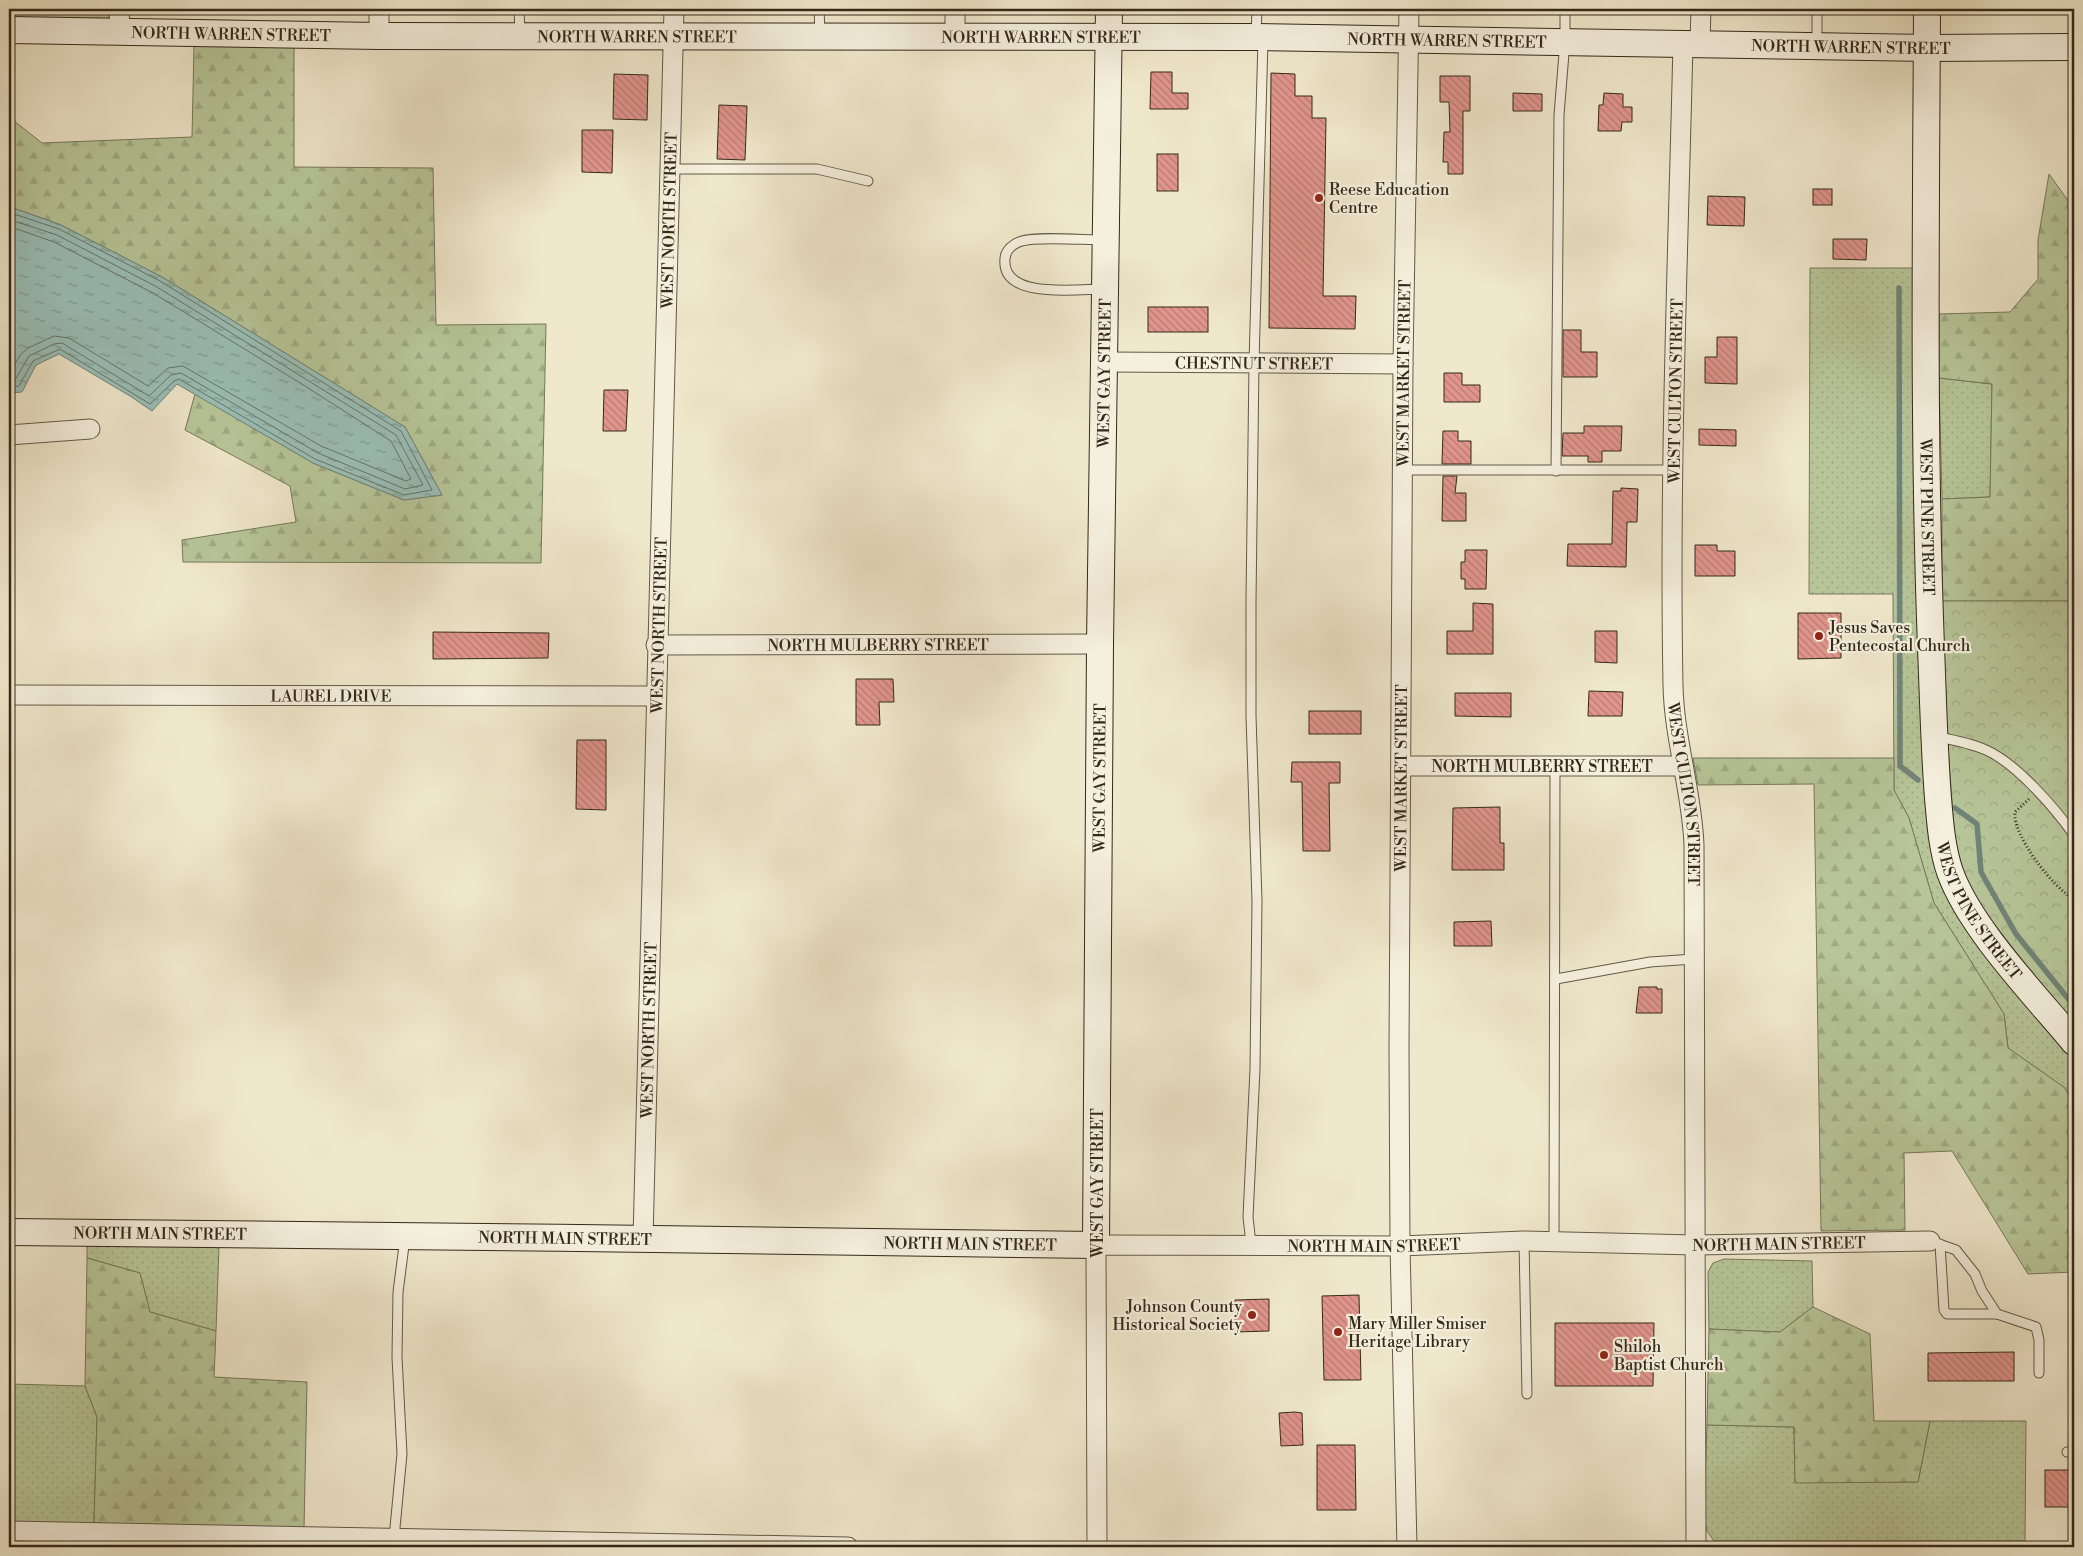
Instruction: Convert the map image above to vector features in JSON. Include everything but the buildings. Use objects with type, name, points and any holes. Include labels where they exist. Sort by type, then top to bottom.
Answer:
[{"type":"street","points":[[379,9],[379,36]]},
{"type":"street","name":"WEST NORTH STREET","points":[[642,1240],[674,9]]},
{"type":"street","points":[[955,9],[955,37]]},
{"type":"street","name":"WEST GAY STREET","points":[[1097,1547],[1096,1245],[1100,644],[1109,9]]},
{"type":"street","name":"WEST MARKET STREET","points":[[1407,1547],[1400,1246],[1402,470],[1409,9]]},
{"type":"street","name":"WEST CULTON STREET","points":[[1696,1547],[1693,823],[1676,724],[1673,687],[1673,470],[1692,43],[1701,9]]},
{"type":"street","name":"WEST PINE STREET","points":[[1926,9],[1924,322],[1935,737],[1941,830],[1950,872],[1987,936],[2074,1042]]},
{"type":"street","name":"NORTH WARREN STREET","points":[[9,30],[119,20],[379,36],[1109,36],[1409,38],[1926,48],[2074,46]]},
{"type":"street","name":"CHESTNUT STREET","points":[[1104,362],[1403,364]]},
{"type":"street","points":[[9,435],[90,429]]},
{"type":"street","name":"NORTH MULBERRY STREET","points":[[656,645],[1100,644]]},
{"type":"street","name":"LAUREL DRIVE","points":[[9,695],[655,696]]},
{"type":"street","name":"NORTH MULBERRY STREET","points":[[1401,766],[1683,766]]},
{"type":"street","name":"NORTH MAIN STREET","points":[[9,1232],[405,1235],[642,1240],[1096,1245],[1251,1244],[1400,1246],[1524,1241],[1696,1245],[1935,1242]]},
{"type":"street","points":[[9,1531],[848,1547]]},
{"type":"lane","points":[[519,9],[521,36]]},
{"type":"lane","points":[[820,9],[821,37]]},
{"type":"lane","points":[[1251,1244],[1248,1217],[1255,1068],[1257,901],[1251,716],[1254,363],[1260,37],[1257,9]]},
{"type":"lane","points":[[1556,471],[1559,115],[1565,41],[1565,9]]},
{"type":"lane","points":[[1817,9],[1817,46]]},
{"type":"lane","points":[[670,169],[817,169],[868,180]]},
{"type":"lane","points":[[1105,289],[1035,290],[1019,283],[1006,272],[1004,257],[1011,246],[1023,240],[1106,240]]},
{"type":"lane","points":[[1402,470],[1673,470]]},
{"type":"lane","points":[[1935,737],[1959,740],[1988,751],[2022,776],[2057,811],[2074,835]]},
{"type":"lane","points":[[1554,1242],[1555,766]]},
{"type":"lane","points":[[1556,979],[1650,962],[1694,959]]},
{"type":"lane","points":[[394,1538],[402,1454],[397,1357],[398,1292],[405,1235]]},
{"type":"lane","points":[[1524,1241],[1527,1394]]},
{"type":"lane","points":[[1997,1314],[1982,1291],[1975,1274],[1956,1250],[1935,1242],[1944,1310],[1947,1314],[1997,1314],[2036,1327],[2039,1340],[2039,1373]]},
{"type":"path","points":[[2070,756],[2074,760]]},
{"type":"path","points":[[2018,807],[2014,812],[2014,821],[2027,848],[2064,894],[2074,899]]},
{"type":"green space","points":[[9,9],[115,9],[114,14],[106,20],[9,18]]},
{"type":"green space","points":[[2019,9],[2057,9],[2057,13],[2019,12]]},
{"type":"green space","points":[[294,44],[294,167],[433,168],[436,325],[546,324],[541,563],[183,562],[182,540],[296,522],[290,486],[185,430],[195,394],[313,463],[404,500],[442,495],[405,427],[162,277],[61,225],[16,209],[9,212],[9,117],[42,143],[192,137],[194,46]]},
{"type":"green space","points":[[2049,174],[2074,209],[2074,601],[1942,601],[1942,499],[1990,497],[1992,384],[1939,378],[1939,314],[2010,312],[2038,279],[2038,240]]},
{"type":"green space","points":[[1810,268],[1913,268],[1927,806],[2055,1037],[2074,1059],[2074,1106],[2065,1088],[2008,1048],[2004,1014],[1934,903],[1909,818],[1894,790],[1893,594],[1809,594]]},
{"type":"green space","points":[[1939,378],[1992,384],[1990,497],[1942,499]]},
{"type":"green space","points":[[1942,601],[2074,601],[2074,1029],[1979,904],[1964,874],[1955,843],[1945,706]]},
{"type":"green space","points":[[1693,758],[1894,758],[1894,790],[1909,818],[1934,903],[2004,1014],[2008,1048],[2065,1088],[2074,1106],[2074,1272],[2028,1274],[1952,1151],[1904,1153],[1905,1230],[1821,1231],[1814,784],[1698,785]]},
{"type":"green space","points":[[87,1246],[219,1246],[216,1331],[150,1312],[140,1273],[87,1258]]},
{"type":"green space","points":[[87,1258],[140,1273],[150,1312],[216,1331],[214,1377],[307,1382],[304,1529],[94,1523],[97,1417],[85,1386]]},
{"type":"green space","points":[[1724,1259],[1812,1261],[1813,1307],[1780,1332],[1709,1329],[1708,1272],[1713,1263]]},
{"type":"green space","points":[[1813,1307],[1870,1334],[1874,1421],[1930,1421],[1918,1482],[1795,1483],[1794,1427],[1707,1425],[1709,1329],[1780,1332]]},
{"type":"green space","points":[[9,1384],[85,1386],[97,1417],[94,1523],[9,1523]]},
{"type":"green space","points":[[1930,1421],[2026,1421],[2025,1541],[1714,1541],[1707,1531],[1704,1517],[1707,1425],[1794,1427],[1795,1482],[1918,1482]]},
{"type":"green space","points":[[17,1540],[269,1544],[269,1547],[17,1547]]},
{"type":"water","points":[[16,209],[61,225],[162,277],[405,427],[442,495],[404,500],[313,463],[177,384],[152,411],[59,354],[36,365],[22,392],[9,393],[9,212]]},
{"type":"waterway","points":[[1899,288],[1900,766],[1918,780]]},
{"type":"waterway","points":[[1955,808],[1977,824],[1981,872],[2016,934],[2074,1006]]},
{"type":"place","name":"Reese Education Centre","points":[[1319,198]]},
{"type":"place","name":"Jesus Saves Pentecostal Church","points":[[1819,636]]},
{"type":"place","name":"Johnson County Historical Society","points":[[1252,1315]]},
{"type":"place","name":"Mary Miller Smiser Heritage Library","points":[[1338,1332]]},
{"type":"place","name":"Shiloh Baptist Church","points":[[1604,1355]]}]
